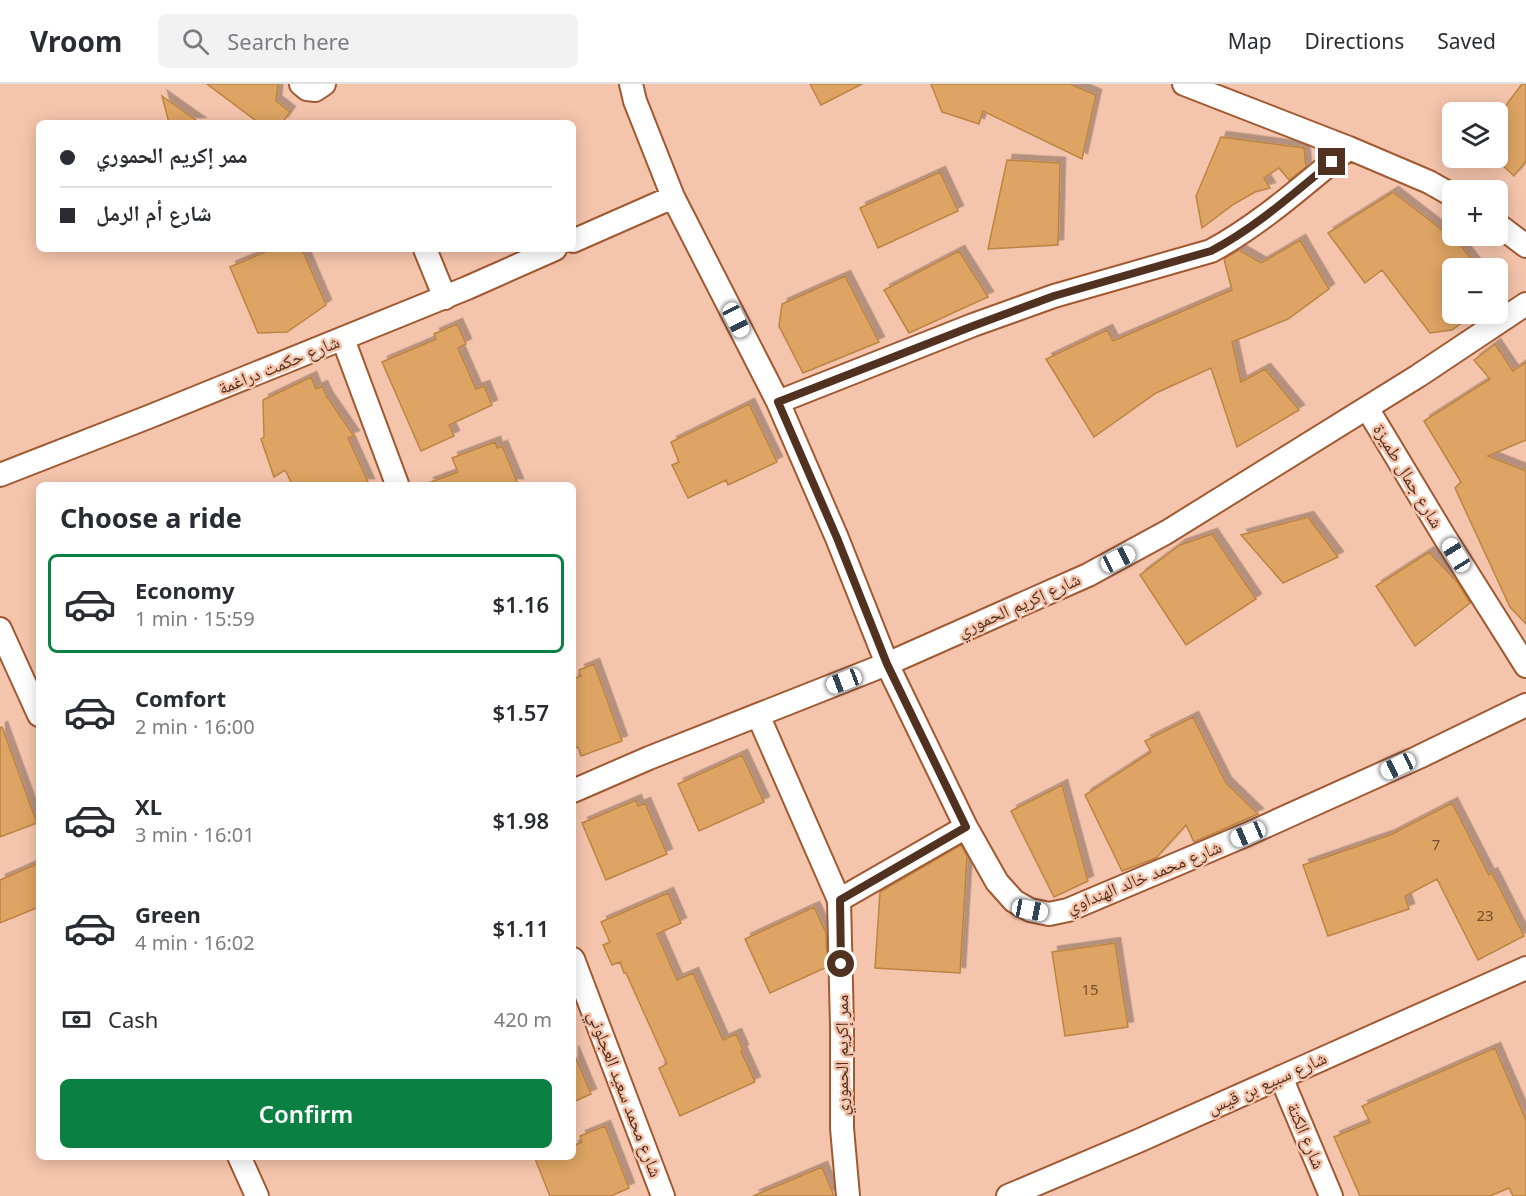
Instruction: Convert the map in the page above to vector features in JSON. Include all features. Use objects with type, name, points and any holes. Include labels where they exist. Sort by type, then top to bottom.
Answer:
[{"type":"street","points":[[301,84],[307,89],[315,90],[324,84]]},
{"type":"street","name":"شارع محمد خالد الهنداوي","points":[[631,84],[635,101],[673,197],[778,402],[837,538],[887,664],[966,827],[997,882],[1014,901],[1030,910],[1049,914],[1068,910],[1248,834],[1419,757],[1526,705]]},
{"type":"street","points":[[1184,84],[1349,148],[1442,189]]},
{"type":"street","points":[[778,402],[1054,296],[1211,251],[1231,241],[1258,221],[1349,148]]},
{"type":"street","points":[[576,240],[673,197]]},
{"type":"street","points":[[1508,232],[1526,246]]},
{"type":"street","points":[[426,252],[445,298]]},
{"type":"street","name":"شارع حكمت دراغمة","points":[[0,475],[445,298],[548,252]]},
{"type":"street","name":"شارع إكريم الحموري","points":[[576,790],[649,758],[887,664],[1088,575],[1167,531],[1418,376],[1526,304]]},
{"type":"street","points":[[343,339],[396,482]]},
{"type":"street","name":"شارع جمال طميزة","points":[[1366,408],[1526,666]]},
{"type":"street","points":[[0,629],[36,708]]},
{"type":"street","name":"ممر إكريم الحموري","points":[[758,715],[840,900],[842,1128],[848,1196]]},
{"type":"street","points":[[840,900],[966,827]]},
{"type":"street","name":"شارع محمد سعيد العجلوني","points":[[576,966],[663,1196]]},
{"type":"street","name":"شارع سبيع بن قيس","points":[[1008,1196],[1138,1141],[1526,968]]},
{"type":"street","name":"شارع الكتة","points":[[1281,1077],[1331,1196]]},
{"type":"street","points":[[241,1160],[257,1196]]},
{"type":"building","points":[[207,84],[278,84],[276,101],[290,112],[284,120],[255,120]]},
{"type":"building","points":[[810,84],[862,84],[821,105]]},
{"type":"building","points":[[931,84],[1070,84],[1096,95],[1082,159],[983,111],[979,124],[942,112]]},
{"type":"building","points":[[1522,84],[1526,84],[1526,161],[1514,176],[1506,168],[1508,168],[1508,102]]},
{"type":"building","points":[[162,96],[196,120],[168,120]]},
{"type":"building","points":[[1221,137],[1304,148],[1306,167],[1289,180],[1279,168],[1264,178],[1270,188],[1255,192],[1234,204],[1202,228],[1196,196]]},
{"type":"building","points":[[1007,160],[1060,163],[1058,245],[988,249]]},
{"type":"building","points":[[940,172],[958,211],[878,248],[860,208]]},
{"type":"building","points":[[1393,192],[1442,230],[1442,246],[1461,246],[1470,258],[1442,258],[1442,324],[1460,324],[1452,330],[1430,333],[1382,270],[1365,283],[1328,233]]},
{"type":"building","points":[[1300,240],[1329,289],[1288,319],[1232,342],[1241,382],[1265,369],[1299,410],[1237,447],[1211,368],[1156,393],[1094,437],[1046,359],[1107,330],[1113,341],[1232,290],[1224,259],[1239,250],[1261,263]]},
{"type":"building","points":[[959,251],[988,297],[909,333],[884,290]]},
{"type":"building","points":[[265,252],[303,252],[326,305],[287,332],[258,333],[230,267]]},
{"type":"building","points":[[845,276],[879,342],[803,373],[779,326],[782,304]]},
{"type":"building","points":[[457,324],[466,344],[458,348],[476,389],[484,386],[492,405],[449,425],[454,436],[421,451],[382,362],[436,339],[434,334]]},
{"type":"building","points":[[1495,344],[1513,371],[1526,362],[1526,440],[1488,456],[1526,471],[1526,624],[1510,607],[1455,488],[1461,482],[1424,421],[1490,379],[1474,360]]},
{"type":"building","points":[[311,377],[316,389],[322,386],[354,436],[348,438],[368,482],[291,482],[285,470],[274,477],[261,439],[264,437],[263,400]]},
{"type":"building","points":[[749,404],[777,462],[728,485],[726,480],[688,498],[672,465],[679,462],[671,442]]},
{"type":"building","points":[[495,442],[497,448],[502,446],[517,482],[431,482],[458,472],[452,458]]},
{"type":"building","points":[[1308,517],[1338,557],[1283,583],[1241,535]]},
{"type":"building","points":[[1212,534],[1256,599],[1186,645],[1140,575],[1180,545]]},
{"type":"building","points":[[1429,552],[1458,583],[1470,603],[1415,646],[1376,586]]},
{"type":"building","points":[[594,664],[622,741],[581,756],[578,747],[576,748],[576,678],[581,676],[579,670]]},
{"type":"building","points":[[1193,717],[1226,783],[1258,814],[1194,842],[1186,825],[1156,858],[1122,871],[1085,795],[1151,752],[1145,741]]},
{"type":"building","points":[[2,727],[36,823],[0,837],[0,728]]},
{"type":"building","points":[[742,755],[764,802],[699,831],[678,784]]},
{"type":"building","points":[[1062,785],[1088,881],[1054,897],[1011,811]]},
{"type":"building","points":[[636,800],[638,806],[645,803],[667,854],[606,880],[582,823]]},
{"type":"building","points":[[1452,803],[1489,875],[1492,873],[1524,936],[1478,960],[1437,879],[1405,896],[1409,909],[1328,936],[1303,865],[1390,835]]},
{"type":"building","points":[[961,845],[967,856],[960,973],[875,968],[880,892]]},
{"type":"building","points":[[36,864],[36,908],[0,923],[0,880]]},
{"type":"building","points":[[668,893],[681,923],[657,934],[677,980],[693,973],[723,1040],[736,1034],[755,1082],[680,1116],[659,1068],[667,1064],[620,962],[612,965],[603,945],[610,942],[601,922]]},
{"type":"building","points":[[814,907],[826,933],[827,967],[770,993],[745,939]]},
{"type":"building","points":[[1115,943],[1128,1027],[1065,1036],[1052,952]]},
{"type":"building","points":[[1495,1048],[1526,1120],[1526,1196],[1513,1196],[1509,1188],[1490,1196],[1360,1196],[1334,1137],[1370,1122],[1362,1106]]},
{"type":"building","points":[[576,1058],[591,1094],[576,1101]]},
{"type":"building","points":[[605,1126],[629,1188],[611,1196],[550,1196],[536,1160],[576,1160],[576,1145],[582,1142],[580,1136]]},
{"type":"building","points":[[822,1167],[834,1196],[753,1196]]},
{"type":"route","points":[[841,964],[840,900],[966,827],[887,664],[837,538],[778,402],[1054,296],[1211,251],[1231,241],[1332,162]]}]
